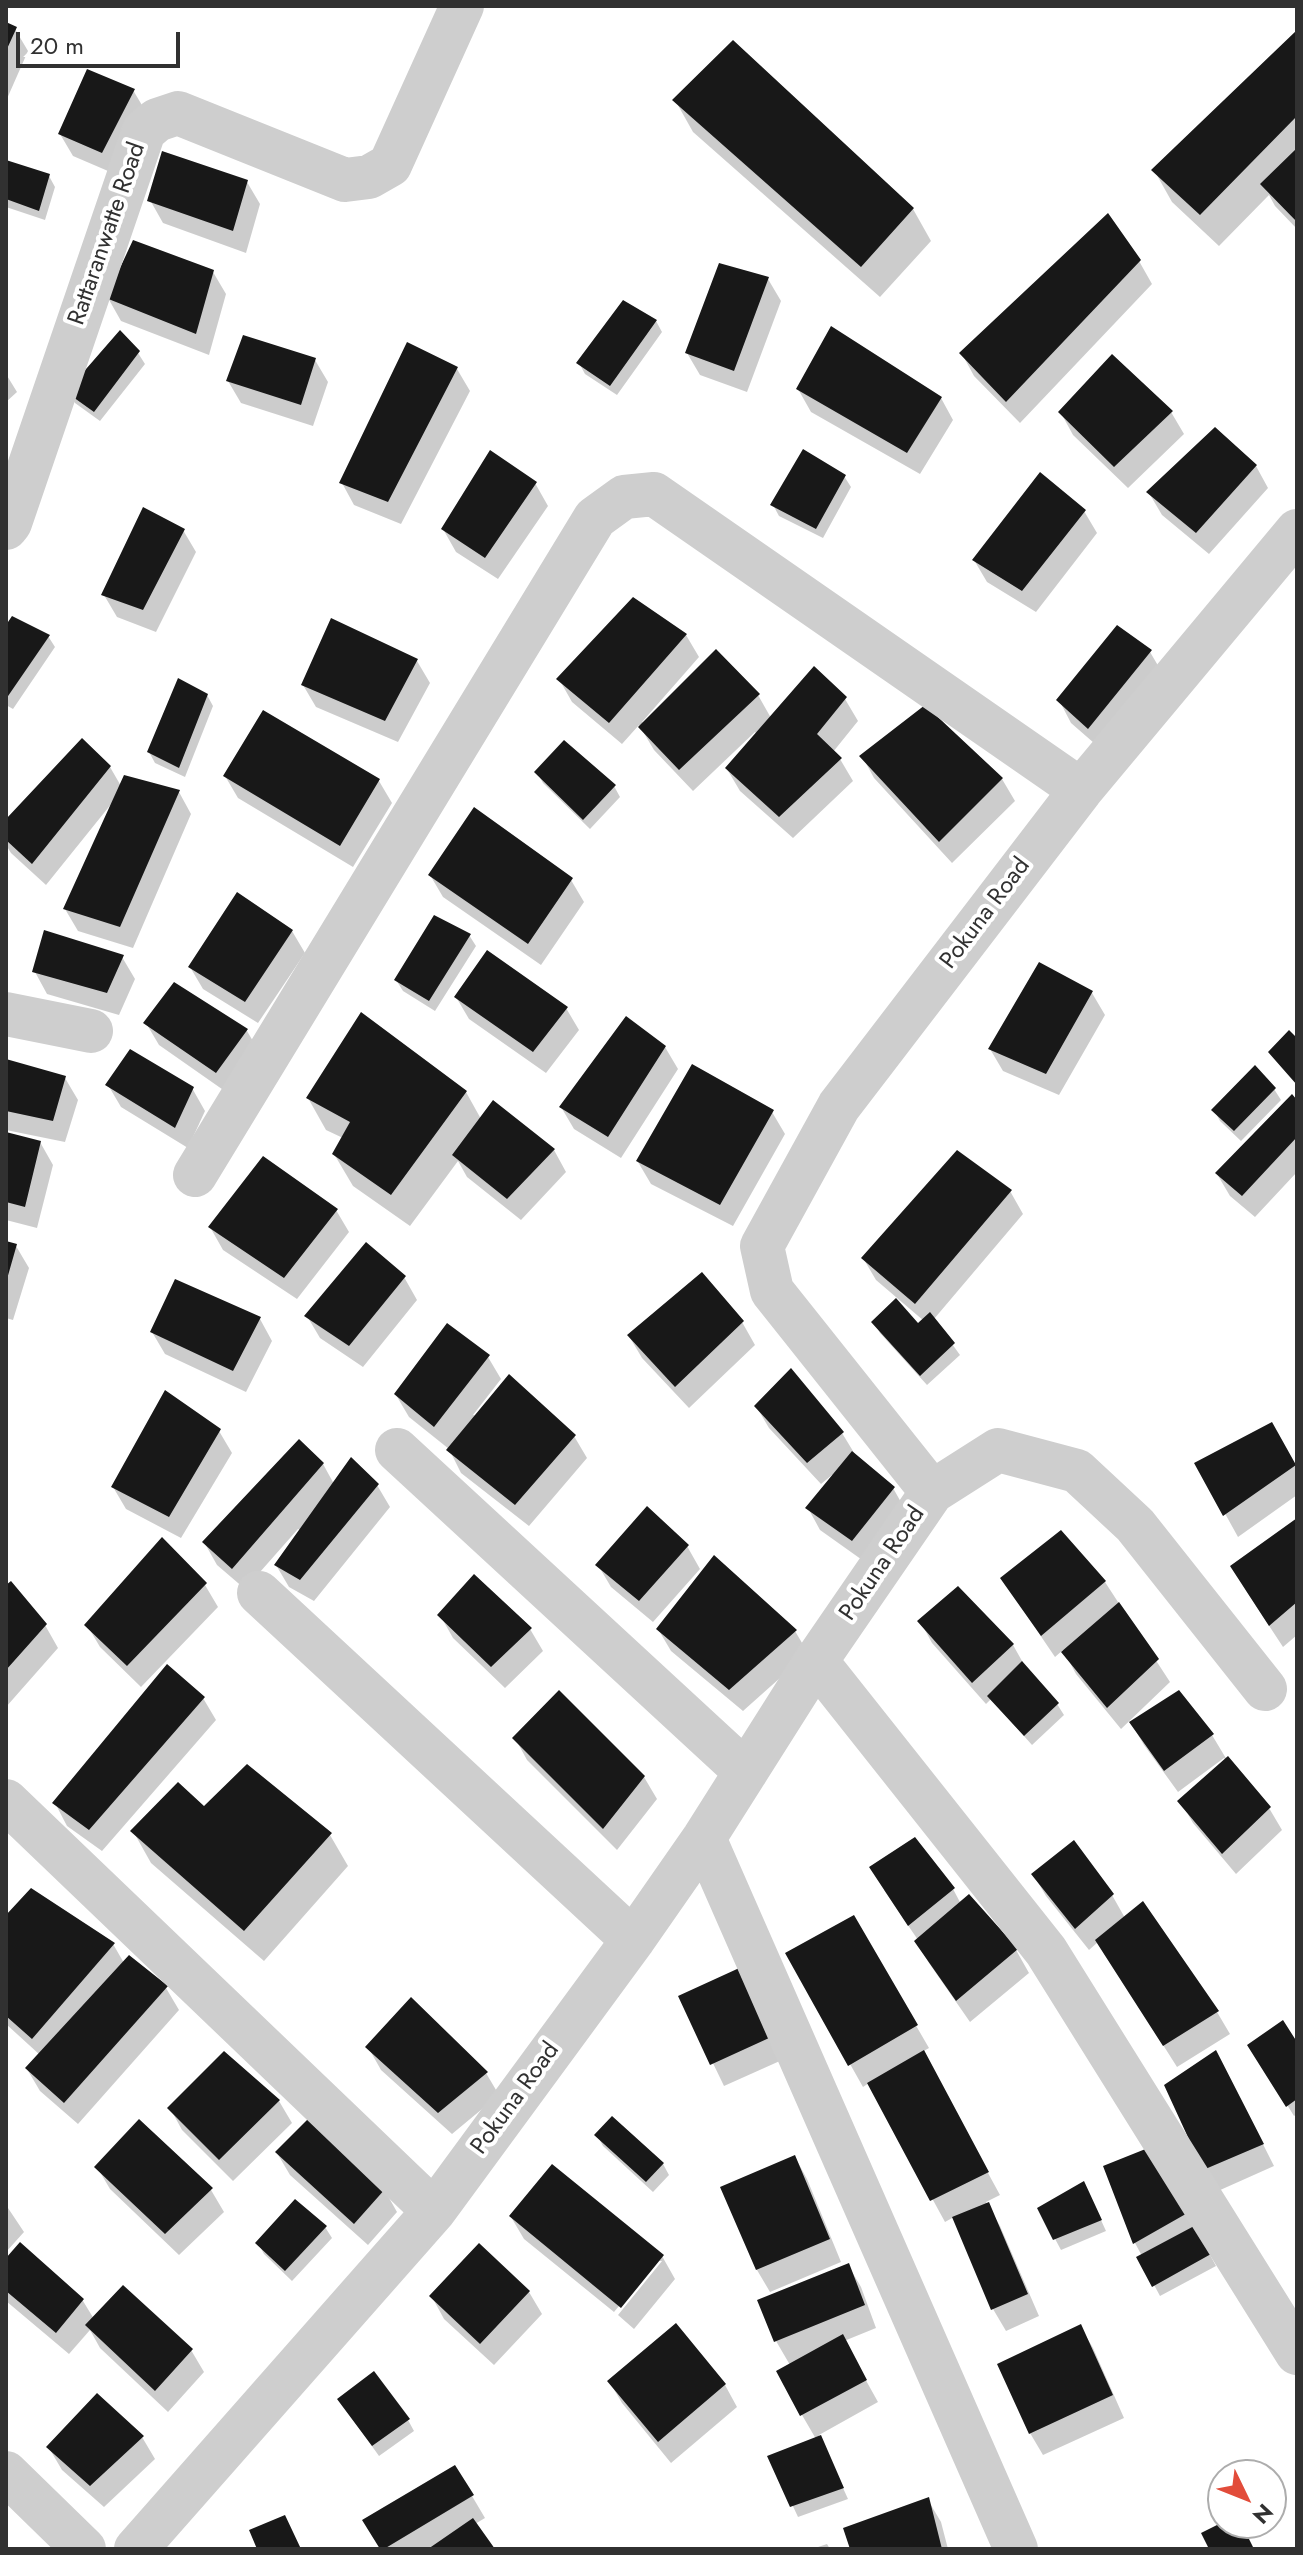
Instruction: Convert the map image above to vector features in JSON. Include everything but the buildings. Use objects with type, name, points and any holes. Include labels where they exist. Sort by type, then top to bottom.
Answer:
[{"type":"street","name":"Rattaranwatte Road","points":[[6,528],[144,131],[157,120],[178,113],[345,180],[369,177],[390,165],[462,6]]},
{"type":"street","points":[[195,1175],[595,518],[624,497],[654,494],[1081,790]]},
{"type":"street","name":"Pokuna Road","points":[[136,2549],[434,2211],[704,1838],[816,1661],[932,1492],[772,1291],[762,1246],[839,1106],[1081,790],[1297,531]]},
{"type":"street","points":[[6,1014],[91,1031]]},
{"type":"street","points":[[397,1450],[746,1772]]},
{"type":"street","points":[[932,1492],[998,1450],[1077,1471],[1135,1525],[1265,1689]]},
{"type":"street","points":[[259,1593],[633,1940]]},
{"type":"street","points":[[816,1661],[1046,1951],[1297,2353]]},
{"type":"street","points":[[6,1801],[434,2211]]},
{"type":"street","points":[[704,1838],[1016,2549]]},
{"type":"street","points":[[6,2473],[84,2549]]}]
